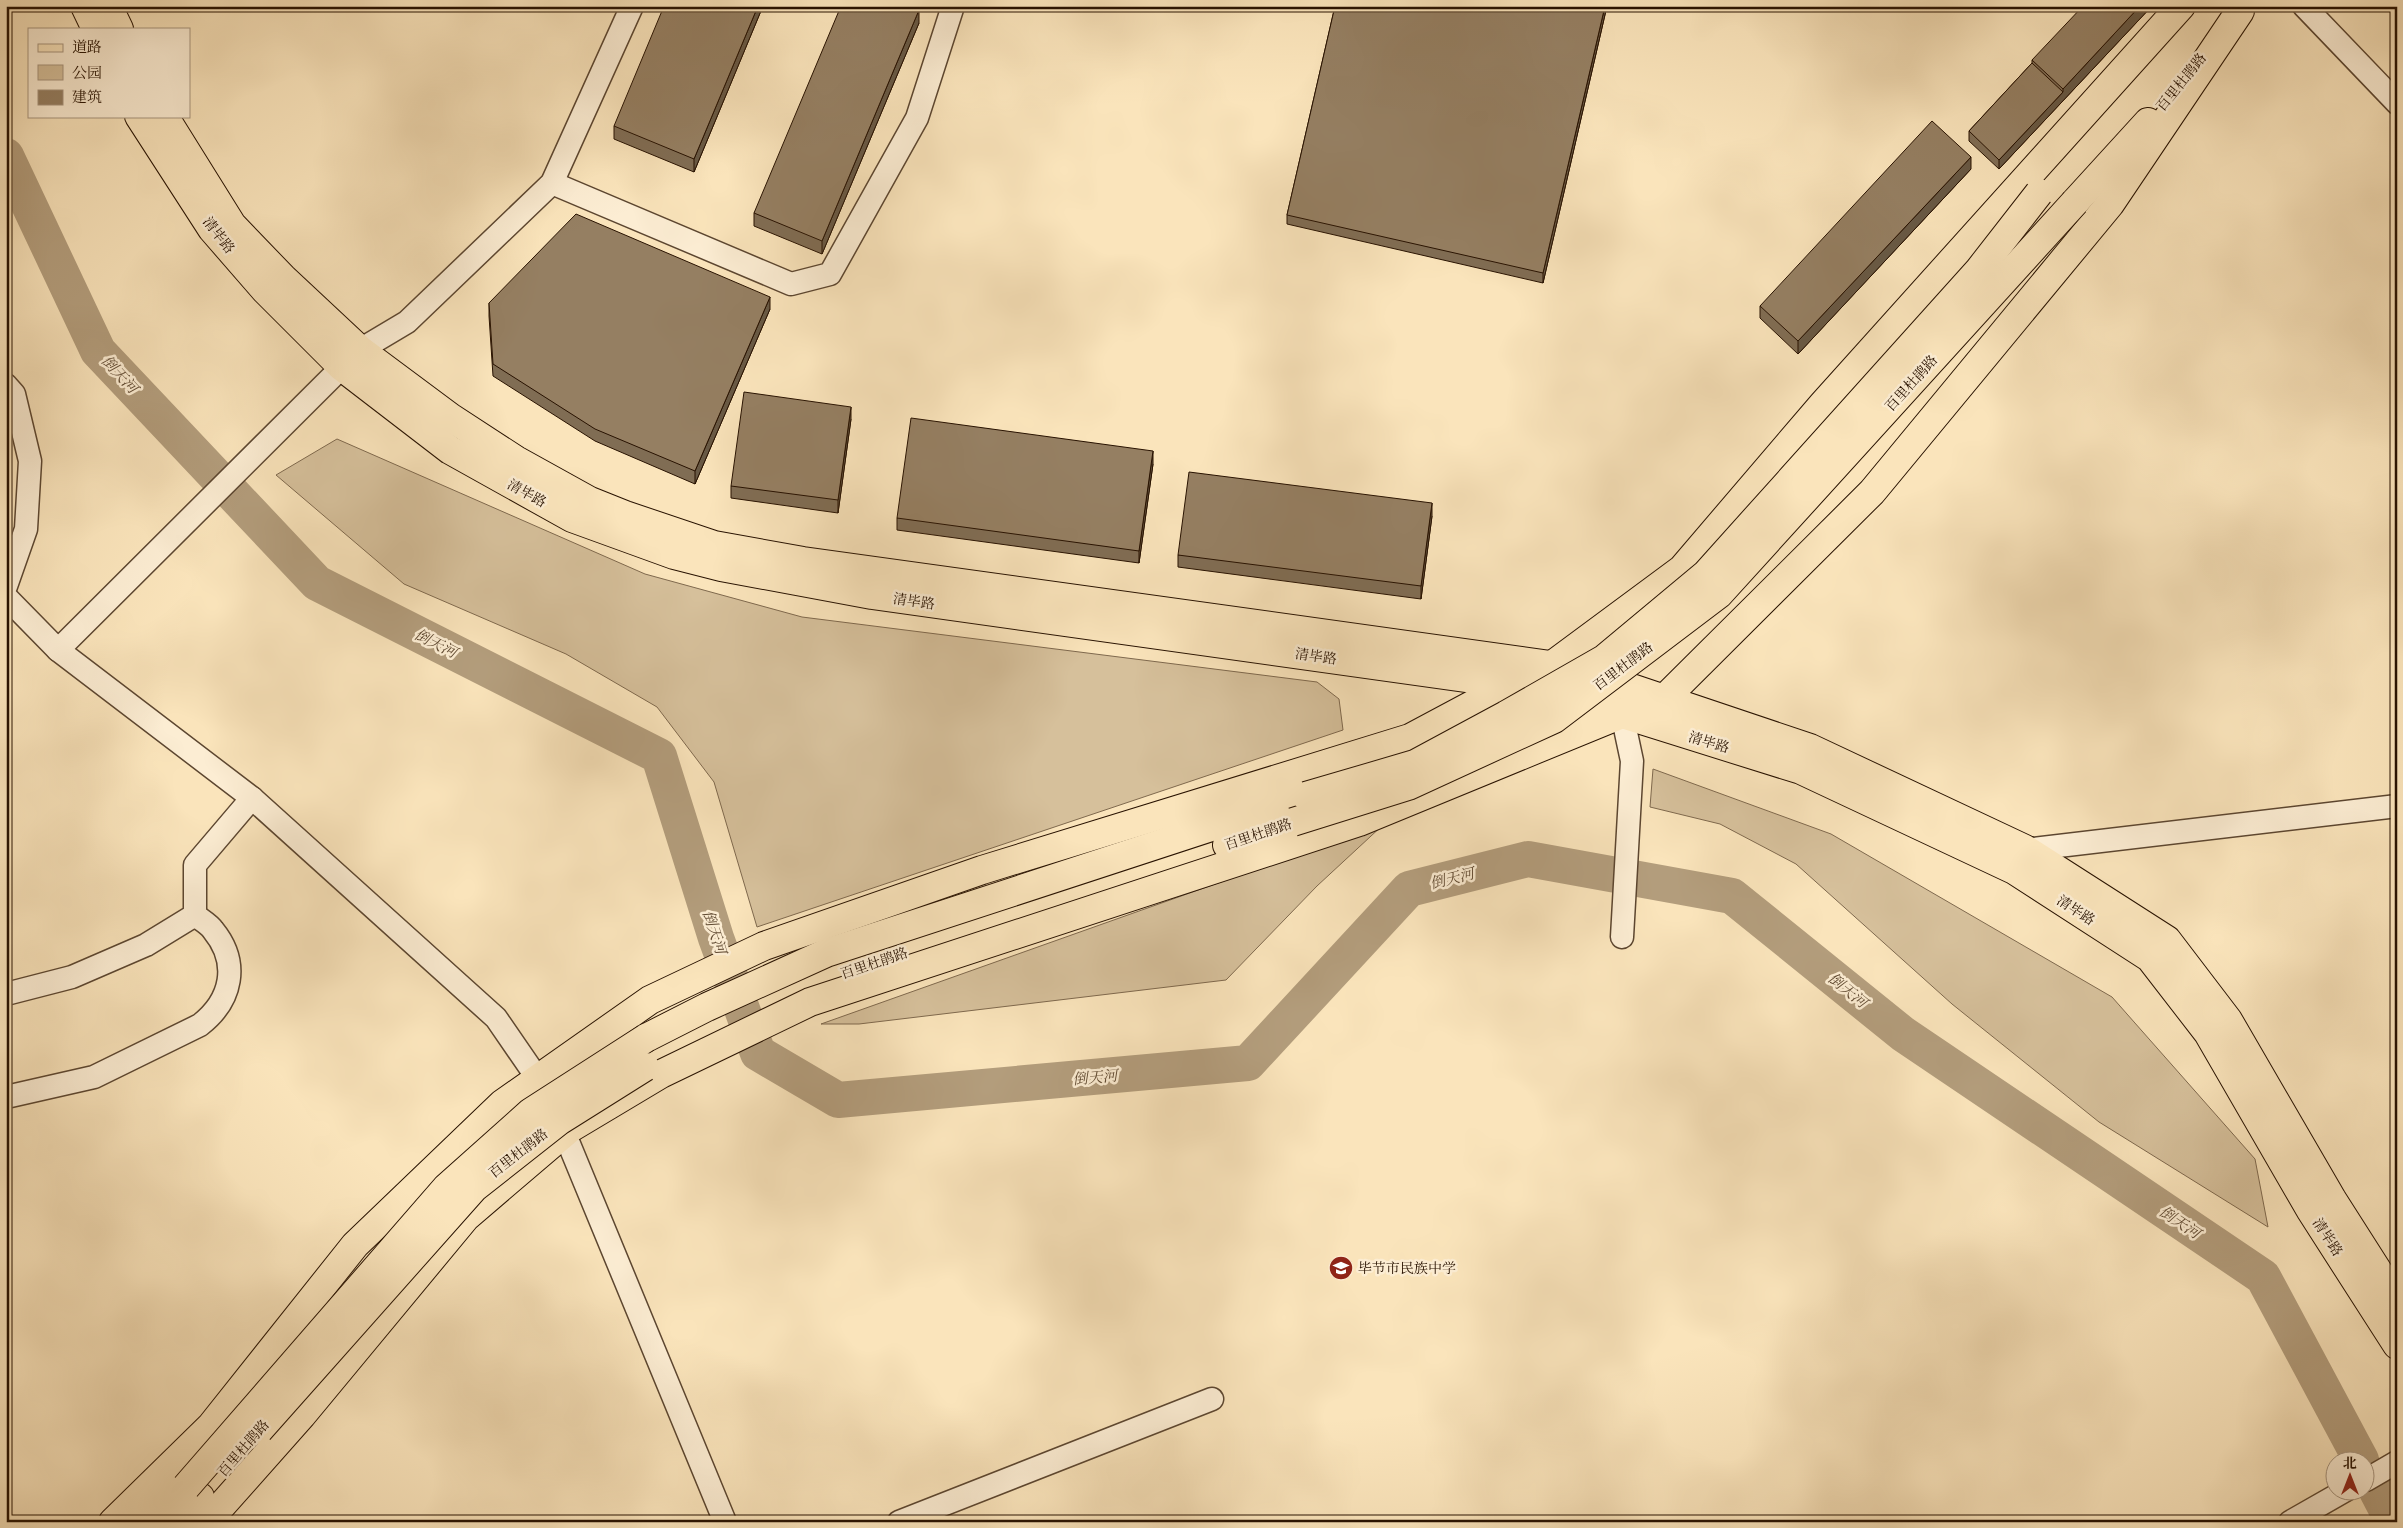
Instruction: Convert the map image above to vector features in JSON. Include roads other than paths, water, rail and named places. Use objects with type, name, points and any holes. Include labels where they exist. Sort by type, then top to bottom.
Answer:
[{"type":"main road","points":[[85,6],[96,28]]},
{"type":"main road","points":[[108,6],[119,28]]},
{"type":"main road","points":[[114,1522],[211,1426],[355,1245],[502,1104],[656,997],[764,946],[982,870],[1410,738],[1513,683],[1550,666],[1682,570],[1830,397],[2183,6]]},
{"type":"main road","name":"百里杜鹃路","points":[[148,1522],[198,1502],[446,1188],[531,1112],[646,1038],[707,1007],[826,952],[1306,796],[1415,764],[1506,716],[1604,659],[1706,574],[1979,270],[2183,6]]},
{"type":"main road","points":[[562,1127],[661,1074],[810,1002],[1358,822],[1622,714],[1664,699],[1872,492],[2110,204],[2242,8]]},
{"type":"main road","name":"百里杜鹃路","points":[[178,1522],[198,1502],[474,1188],[645,1067],[730,1024],[826,979],[1293,822],[1408,786],[1554,718],[1719,594],[2150,120],[2242,8]]},
{"type":"main road","name":"清毕路","points":[[140,118],[212,228],[265,290],[351,359],[450,450],[572,518],[674,554],[721,567],[872,595],[1567,692],[1622,714],[1801,770],[2014,870],[2150,958],[2208,1033],[2311,1211],[2397,1345]]},
{"type":"main road","points":[[165,118],[232,225],[283,278],[351,359],[450,417],[516,460],[582,496],[625,515],[714,545],[803,561],[1572,668],[1810,748],[2025,849],[2167,940],[2228,1020],[2332,1199],[2397,1302]]},
{"type":"street","points":[[58,650],[152,554],[351,359],[406,322],[552,183],[632,6]]},
{"type":"street","points":[[552,183],[791,284],[830,274],[916,118],[953,6]]},
{"type":"street","points":[[2304,6],[2397,103]]},
{"type":"street","points":[[6,385],[14,394],[30,461],[26,529],[6,586]]},
{"type":"street","points":[[6,597],[58,650],[252,798],[496,1018],[538,1079],[562,1127],[725,1522]]},
{"type":"street","points":[[1622,714],[1632,761],[1622,936]]},
{"type":"street","points":[[195,916],[195,864],[252,798]]},
{"type":"street","points":[[1989,858],[2025,849],[2397,806]]},
{"type":"street","points":[[6,994],[72,977],[146,945],[195,916]]},
{"type":"street","points":[[6,1097],[94,1078],[200,1025],[213,1015],[223,1001],[229,985],[230,968],[224,947],[212,929],[195,916]]},
{"type":"street","points":[[899,1522],[1212,1399]]},
{"type":"street","points":[[2376,1474],[2397,1462]]},
{"type":"street","points":[[2296,1518],[2328,1500]]},
{"type":"waterway","name":"倒天河","points":[[6,156],[98,351],[317,583],[659,756],[716,938],[758,1053],[838,1100],[1248,1063],[1409,889],[1528,859],[1732,896],[1903,1034],[2263,1277],[2356,1450]]},
{"type":"waterway","name":"倒天河","points":[[2376,1489],[2393,1522]]},
{"type":"place","name":"毕节市民族中学","points":[[1341,1268]]}]
